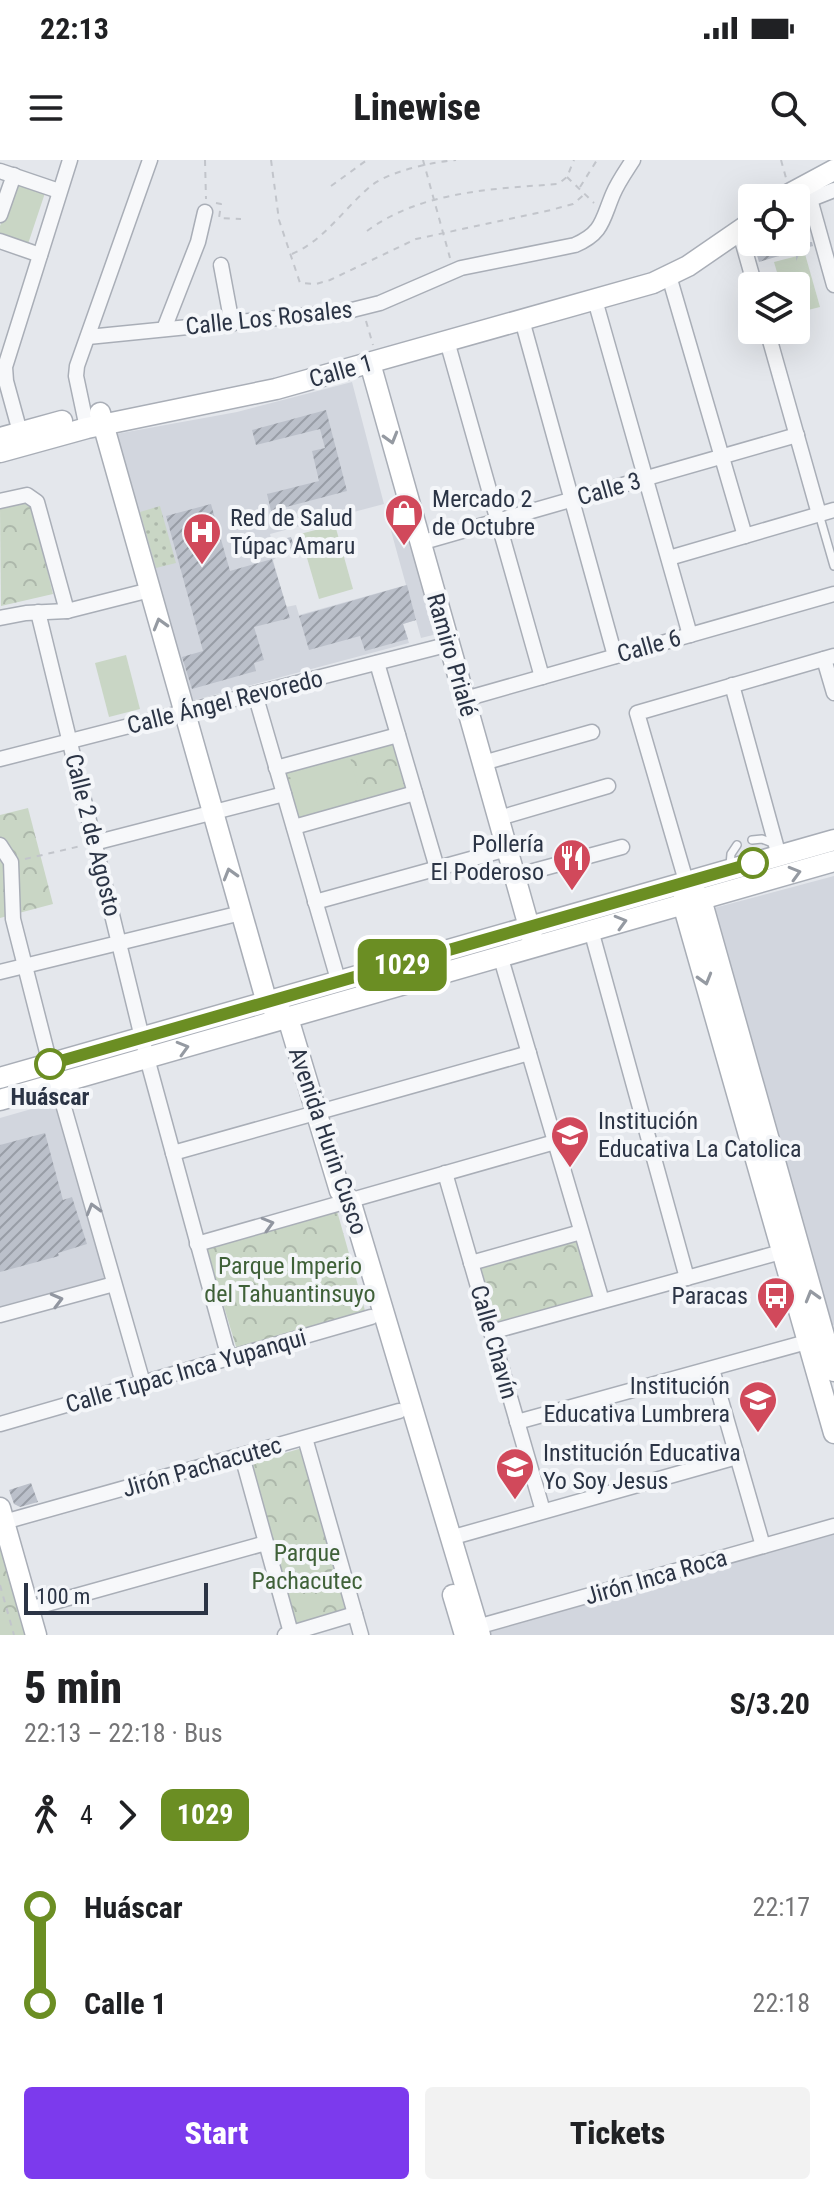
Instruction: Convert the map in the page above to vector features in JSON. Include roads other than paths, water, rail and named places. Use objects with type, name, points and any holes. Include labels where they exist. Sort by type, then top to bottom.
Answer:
[{"type":"street","points":[[20,432],[3,380],[5,367],[70,160]]},
{"type":"street","points":[[150,160],[76,376],[94,420],[150,590],[267,1003]]},
{"type":"street","name":"Calle Los Rosales","points":[[88,337],[348,311],[380,303],[453,271],[575,245],[587,240],[603,223],[613,192],[633,160]]},
{"type":"street","points":[[810,187],[834,170]]},
{"type":"street","points":[[0,215],[7,173],[59,191]]},
{"type":"street","points":[[810,195],[834,190]]},
{"type":"street","points":[[164,329],[204,216]]},
{"type":"street","name":"Calle 1","points":[[0,438],[20,432],[240,398],[374,362],[669,276],[738,233]]},
{"type":"street","points":[[810,233],[834,285]]},
{"type":"street","points":[[0,241],[40,255]]},
{"type":"street","points":[[221,265],[232,324]]},
{"type":"street","points":[[669,276],[745,536]]},
{"type":"street","points":[[595,300],[690,635]]},
{"type":"street","points":[[522,320],[615,656]]},
{"type":"street","points":[[447,341],[542,677]]},
{"type":"street","points":[[669,558],[827,512],[797,435],[771,344]]},
{"type":"street","name":"Ramiro Prialé","points":[[374,362],[420,543],[532,937]]},
{"type":"street","name":"Calle 1","points":[[0,452],[94,420]]},
{"type":"street","name":"Calle 3","points":[[420,543],[797,435]]},
{"type":"street","points":[[0,501],[31,496],[37,502],[67,611]]},
{"type":"street","points":[[0,618],[67,611],[150,590]]},
{"type":"street","name":"Calle 6","points":[[465,699],[834,594]]},
{"type":"street","name":"Calle 2 de Agosto","points":[[38,612],[144,1048],[229,1358]]},
{"type":"street","name":"Calle Ángel Revoredo","points":[[0,759],[450,644]]},
{"type":"street","points":[[834,693],[829,658],[637,713],[834,1371]]},
{"type":"street","points":[[377,663],[437,868]]},
{"type":"street","points":[[732,685],[777,850]]},
{"type":"street","points":[[255,694],[339,983]]},
{"type":"street","points":[[483,763],[592,732]]},
{"type":"street","points":[[276,768],[398,735]]},
{"type":"street","points":[[499,818],[608,786]]},
{"type":"street","points":[[294,827],[415,793]]},
{"type":"street","points":[[94,843],[284,794]]},
{"type":"street","points":[[0,1100],[53,1074],[144,1048],[267,1003],[532,937],[686,881],[730,870],[777,850],[834,840]]},
{"type":"street","points":[[0,845],[11,862],[11,910],[53,1074],[143,1383]]},
{"type":"street","points":[[515,876],[622,847]]},
{"type":"street","points":[[315,902],[507,849]]},
{"type":"street","points":[[144,1048],[288,1018],[500,955],[532,937],[591,930],[834,861]]},
{"type":"street","points":[[692,902],[781,1252],[822,1338],[834,1433]]},
{"type":"street","points":[[0,972],[241,913]]},
{"type":"street","points":[[591,930],[687,1278]]},
{"type":"street","points":[[500,955],[602,1301]]},
{"type":"street","name":"Avenida Hurin Cusco","points":[[267,1003],[288,1018],[450,1538],[474,1632]]},
{"type":"street","points":[[173,1153],[529,1053]]},
{"type":"street","points":[[0,1078],[53,1074]]},
{"type":"street","points":[[197,1244],[555,1142]]},
{"type":"street","name":"Calle Chavín","points":[[445,1173],[543,1511]]},
{"type":"street","name":"Avenida Hurin Cusco","points":[[345,1202],[371,1317],[399,1411],[474,1632]]},
{"type":"street","points":[[471,1263],[581,1232]]},
{"type":"street","points":[[491,1332],[781,1252]]},
{"type":"street","points":[[0,1315],[114,1284]]},
{"type":"street","name":"Calle Tupac Inca Yupanqui","points":[[0,1424],[371,1317]]},
{"type":"street","points":[[517,1422],[822,1338]]},
{"type":"street","points":[[712,1369],[763,1546]]},
{"type":"street","name":"Jirón Pachacutec","points":[[2,1515],[242,1456],[399,1411]]},
{"type":"street","points":[[305,1438],[361,1635]]},
{"type":"street","points":[[242,1456],[288,1634],[355,1614]]},
{"type":"street","points":[[450,1538],[737,1457]]},
{"type":"street","points":[[2,1515],[36,1635]]},
{"type":"street","name":"Jirón Inca Roca","points":[[474,1632],[834,1526]]},
{"type":"street","points":[[29,1609],[266,1543]]},
{"type":"lane","points":[[827,512],[834,566]]},
{"type":"lane","points":[[752,840],[762,839],[777,850]]},
{"type":"lane","points":[[730,870],[731,854],[737,845]]},
{"type":"place","name":"Mercado 2 de Octubre","points":[[404,547]]},
{"type":"place","name":"Red de Salud Túpac Amaru","points":[[202,566]]},
{"type":"place","name":"Pollería El Poderoso","points":[[572,892]]},
{"type":"place","name":"Huáscar","points":[[50,1064]]},
{"type":"place","name":"Institución Educativa La Catolica","points":[[570,1169]]},
{"type":"place","name":"Paracas","points":[[776,1330]]},
{"type":"place","name":"Institución Educativa Lumbrera","points":[[758,1434]]},
{"type":"place","name":"Institución Educativa Yo Soy Jesus","points":[[515,1501]]},
{"type":"park label","name":"Parque Imperio del Tahuantinsuyo","points":[[290,1280]]},
{"type":"park label","name":"Parque Pachacutec","points":[[307,1567]]}]
